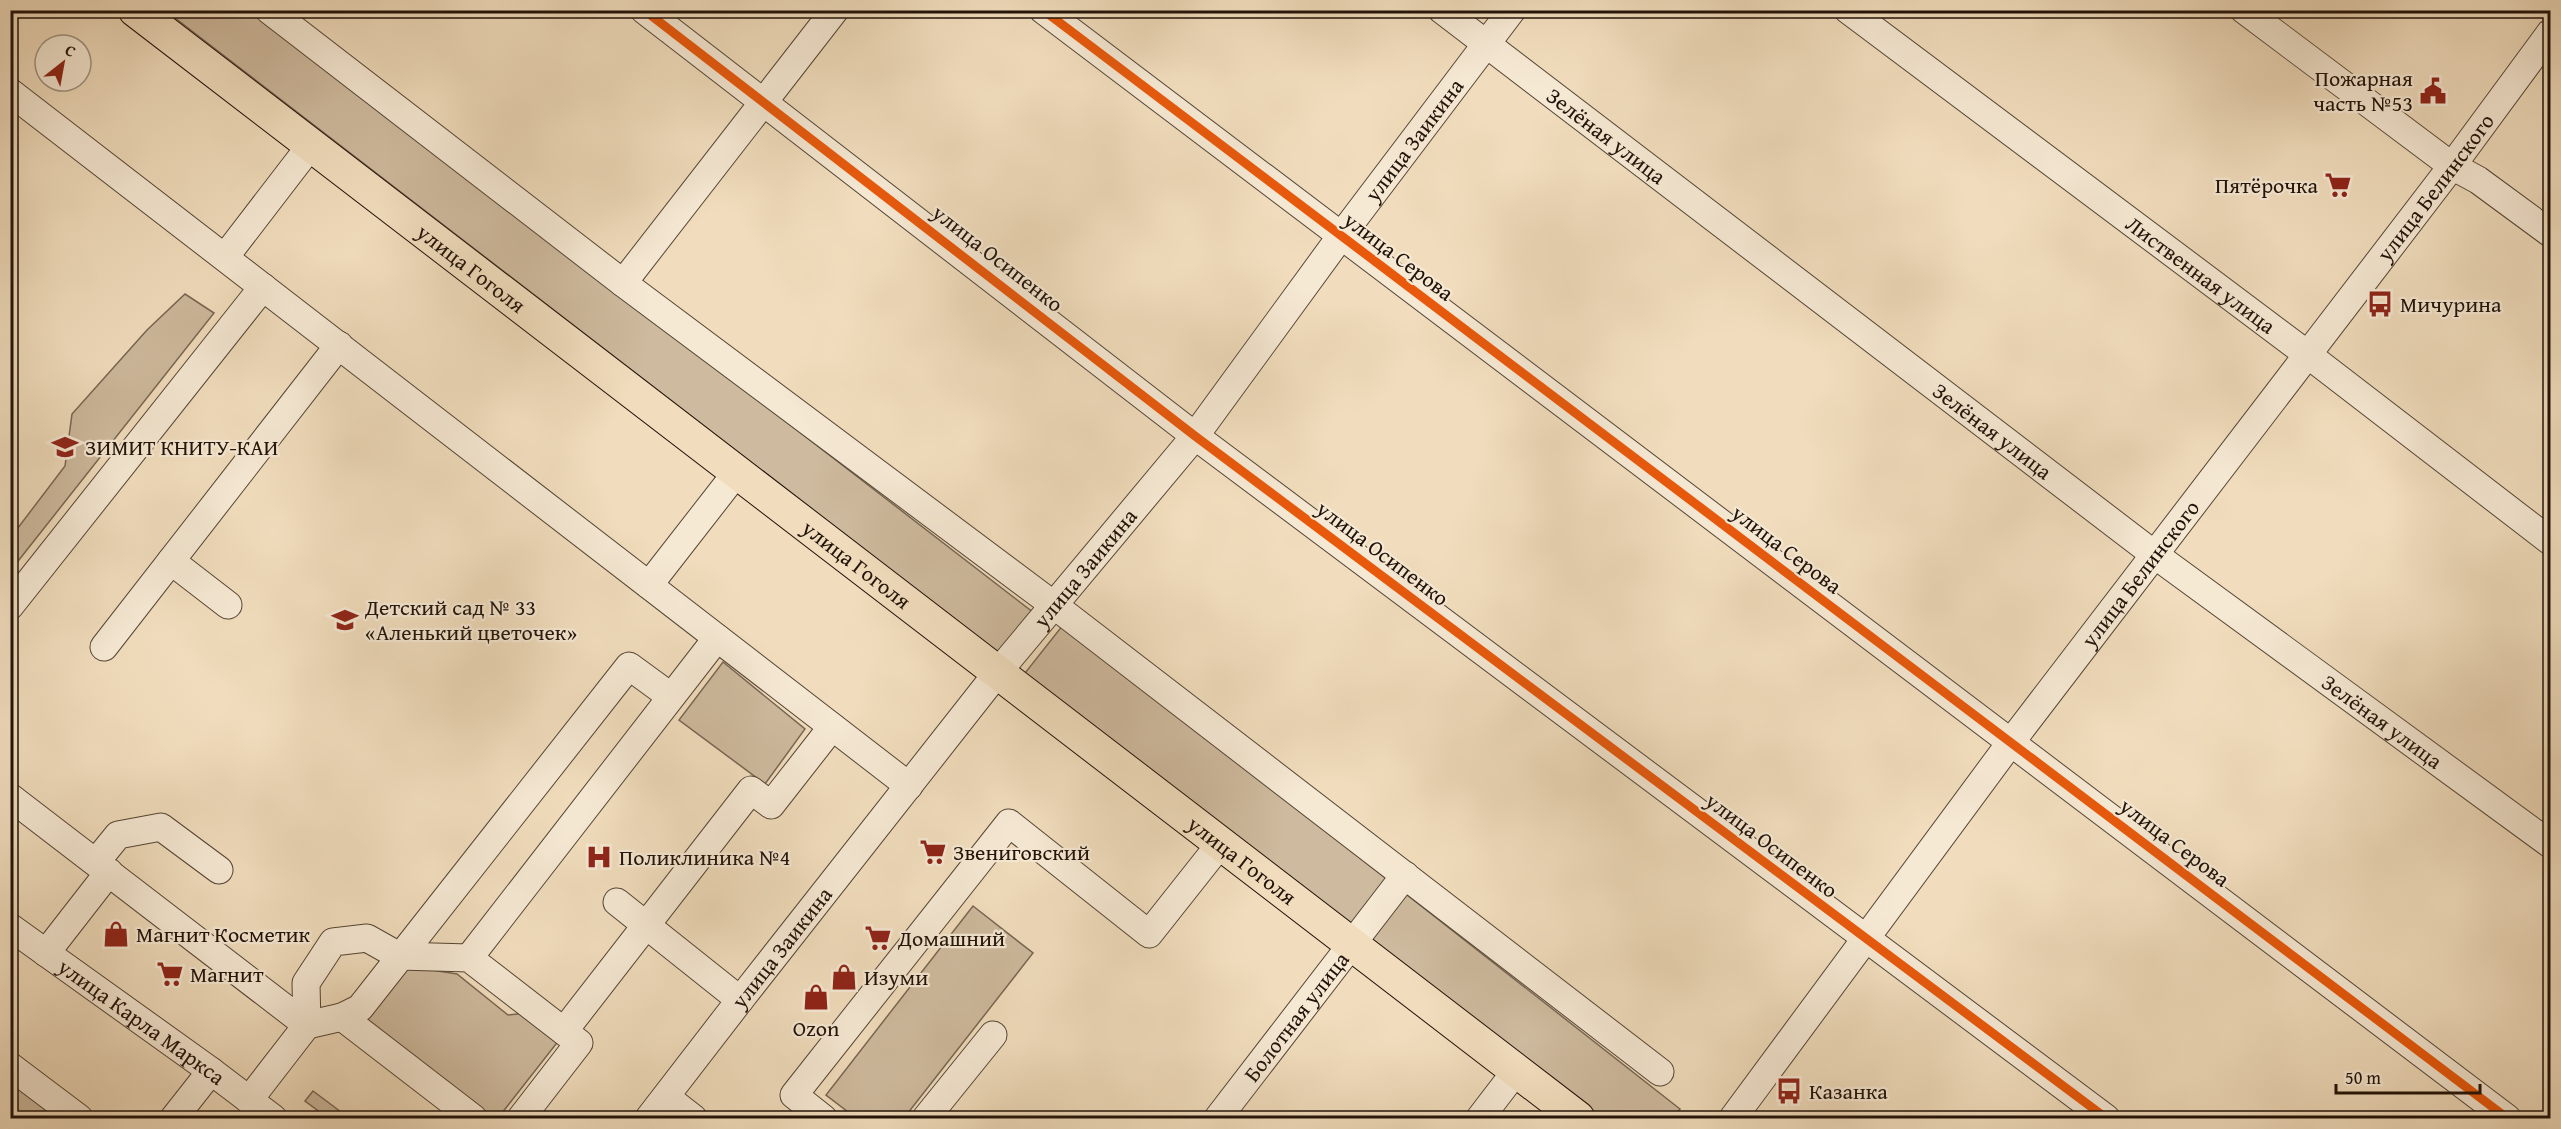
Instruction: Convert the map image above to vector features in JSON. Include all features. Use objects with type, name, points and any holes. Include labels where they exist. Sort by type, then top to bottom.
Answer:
[{"type":"main road","name":"улица Гоголя","points":[[135,10],[1578,1119]]},
{"type":"street","points":[[269,10],[623,283],[1055,606],[1660,1072]]},
{"type":"street","name":"улица Осипенко","points":[[644,10],[1195,436],[2106,1119]]},
{"type":"street","points":[[623,283],[835,10]]},
{"type":"street","name":"улица Серова","points":[[1043,10],[2507,1119]]},
{"type":"street","name":"Зелёная улица","points":[[1442,10],[2155,555],[2550,844]]},
{"type":"street","name":"улица Заикина","points":[[649,1119],[998,672],[1195,436],[1341,236],[1512,10]]},
{"type":"street","name":"Лиственная улица","points":[[1848,10],[2307,354],[2550,541]]},
{"type":"street","points":[[2244,10],[2452,166],[2478,180],[2550,233]]},
{"type":"street","name":"улица Белинского","points":[[1733,1119],[2011,742],[2452,166],[2550,33]]},
{"type":"street","points":[[10,93],[909,786]]},
{"type":"street","points":[[225,257],[311,145]]},
{"type":"street","points":[[10,606],[263,287]]},
{"type":"street","points":[[104,647],[339,345]]},
{"type":"street","points":[[649,585],[737,472]]},
{"type":"street","points":[[171,561],[228,605]]},
{"type":"street","points":[[469,958],[717,638]]},
{"type":"street","points":[[307,1025],[342,1017],[360,1008],[629,666],[670,696]]},
{"type":"street","points":[[564,1031],[751,790],[771,805],[832,727]]},
{"type":"street","points":[[10,797],[307,1025]]},
{"type":"street","points":[[823,1119],[794,1095],[1009,823],[1149,934],[1221,843]]},
{"type":"street","points":[[46,953],[102,867],[118,835],[161,826],[219,870]]},
{"type":"street","name":"Болотная улица","points":[[1218,1119],[1405,875]]},
{"type":"street","points":[[617,902],[740,1000]]},
{"type":"street","name":"улица Карла Маркса","points":[[12,931],[211,1071],[273,1119]]},
{"type":"street","points":[[249,1100],[307,1025],[306,983],[333,942],[367,938],[399,956],[469,958],[579,1043],[521,1119]]},
{"type":"street","points":[[342,1017],[473,1119]]},
{"type":"street","points":[[926,1119],[993,1035]]},
{"type":"street","points":[[10,1066],[79,1119]]},
{"type":"street","points":[[174,1119],[211,1071]]},
{"type":"street","points":[[1480,1119],[1516,1071]]},
{"type":"street","points":[[666,1097],[693,1119]]},
{"type":"shaded area","points":[[166,11],[254,11],[1034,613],[1001,655]]},
{"type":"shaded area","points":[[185,294],[214,313],[11,570],[11,537],[65,466],[72,414],[147,330]]},
{"type":"shaded area","points":[[1063,625],[1680,1109],[1672,1118],[1593,1118],[1025,673]]},
{"type":"shaded area","points":[[723,662],[805,729],[765,784],[679,720]]},
{"type":"shaded area","points":[[973,906],[1033,953],[904,1118],[856,1118],[826,1095]]},
{"type":"shaded area","points":[[401,965],[457,974],[508,1015],[527,1013],[560,1039],[498,1118],[491,1118],[362,1015]]},
{"type":"shaded area","points":[[10,1072],[72,1118],[11,1118]]},
{"type":"shaded area","points":[[313,1091],[349,1118],[328,1118],[305,1101]]},
{"type":"cycle path","points":[[644,10],[1195,436],[2106,1118]]},
{"type":"cycle path","points":[[1043,10],[2507,1118]]},
{"type":"place","name":"Пожарная часть №53","points":[[2433,91]]},
{"type":"place","name":"Пятёрочка","points":[[2338,185]]},
{"type":"place","name":"Мичурина","points":[[2380,304]]},
{"type":"place","name":"ЗИМИТ КНИТУ-КАИ","points":[[65,447]]},
{"type":"place","name":"Детский сад № 33 «Аленький цветочек»","points":[[345,620]]},
{"type":"place","name":"Звениговский","points":[[933,852]]},
{"type":"place","name":"Поликлиника №4","points":[[599,857]]},
{"type":"place","name":"Магнит Косметик","points":[[116,934]]},
{"type":"place","name":"Домашний","points":[[878,938]]},
{"type":"place","name":"Магнит","points":[[170,974]]},
{"type":"place","name":"Изуми","points":[[844,977]]},
{"type":"place","name":"Ozon","points":[[816,997]]},
{"type":"place","name":"Казанка","points":[[1789,1091]]}]
